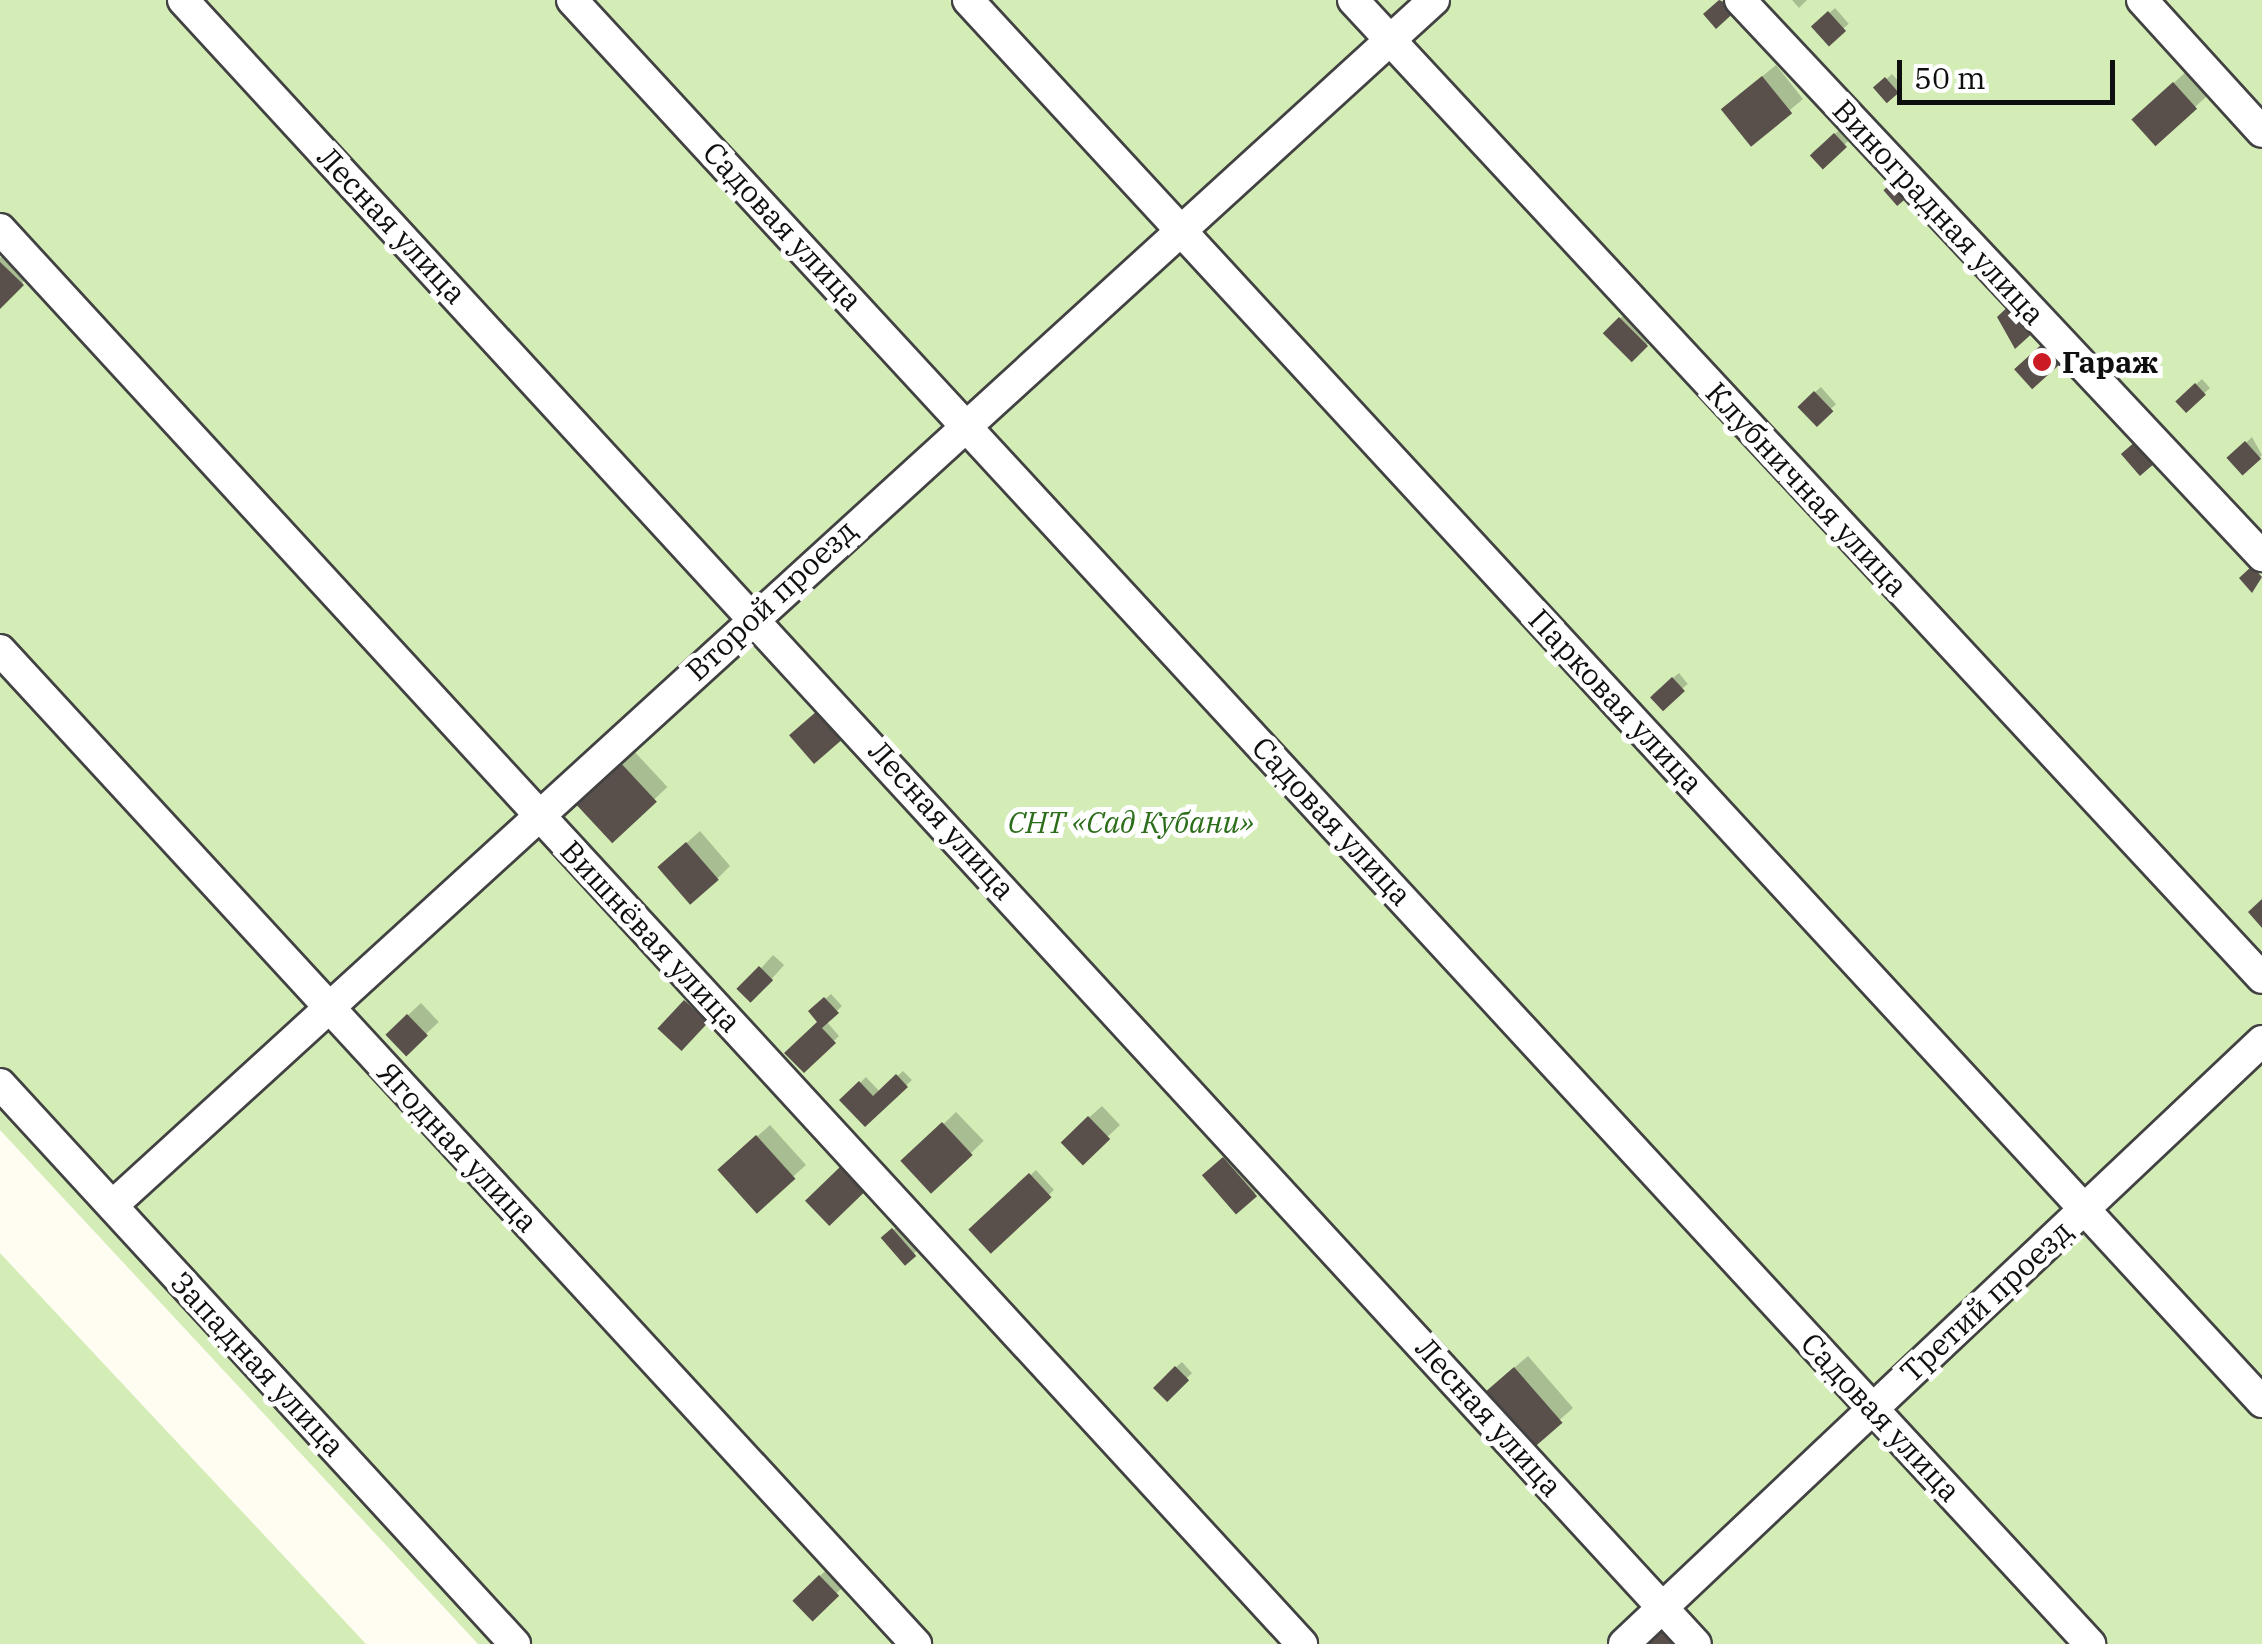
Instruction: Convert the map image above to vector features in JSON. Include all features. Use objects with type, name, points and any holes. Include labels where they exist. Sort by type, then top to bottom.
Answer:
[{"type":"street","name":"Лесная улица","points":[[182,0],[754,615],[1696,1644]]},
{"type":"street","name":"Садовая улица","points":[[572,0],[2090,1644]]},
{"type":"street","name":"Парковая улица","points":[[968,0],[2262,1402]]},
{"type":"street","name":"Клубничная улица","points":[[1353,0],[2262,978]]},
{"type":"street","name":"Второй проезд","points":[[112,1205],[964,422],[1434,0]]},
{"type":"street","name":"Виноградная улица","points":[[1740,0],[2262,556]]},
{"type":"street","points":[[2142,0],[2262,132]]},
{"type":"street","name":"Вишнёвая улица","points":[[0,229],[1302,1644]]},
{"type":"street","name":"Ягодная улица","points":[[0,650],[916,1644]]},
{"type":"street","name":"Третий проезд","points":[[1624,1644],[2262,1041]]},
{"type":"street","name":"Западная улица","points":[[0,1084],[515,1644]]},
{"type":"green space","name":"СНТ «Сад Кубани»","points":[[0,0],[2262,0],[2262,1644],[478,1644],[0,1130]]},
{"type":"green space","points":[[0,1253],[366,1644],[0,1644]]},
{"type":"building","points":[[1719,0],[1739,8],[1716,29],[1703,14]]},
{"type":"building","points":[[1828,11],[1846,31],[1829,46],[1811,26]]},
{"type":"building","points":[[1762,76],[1792,113],[1751,147],[1721,109]]},
{"type":"building","points":[[1885,77],[1899,93],[1887,103],[1873,87]]},
{"type":"building","points":[[2173,82],[2197,109],[2155,146],[2131,119]]},
{"type":"building","points":[[1834,133],[1847,147],[1823,169],[1810,156]]},
{"type":"building","points":[[1894,181],[1908,197],[1897,206],[1883,190]]},
{"type":"building","points":[[0,262],[24,285],[0,309]]},
{"type":"building","points":[[2014,301],[2038,328],[2015,349],[1997,317]]},
{"type":"building","points":[[1619,317],[1648,346],[1632,362],[1603,333]]},
{"type":"building","name":"Гараж","points":[[2052,335],[2070,355],[2032,389],[2014,369]]},
{"type":"building","points":[[2195,383],[2206,395],[2186,413],[2175,401]]},
{"type":"building","points":[[1814,391],[1833,411],[1817,427],[1797,407]]},
{"type":"building","points":[[2136,441],[2155,463],[2140,476],[2121,454]]},
{"type":"building","points":[[2245,441],[2261,459],[2242,476],[2226,458]]},
{"type":"building","points":[[2252,566],[2262,577],[2252,593],[2239,578]]},
{"type":"building","points":[[1672,677],[1685,691],[1663,711],[1650,697]]},
{"type":"building","points":[[817,711],[842,740],[814,764],[789,735]]},
{"type":"building","points":[[618,760],[657,802],[612,843],[573,802]]},
{"type":"building","points":[[686,842],[719,880],[690,905],[657,867]]},
{"type":"building","points":[[2262,899],[2262,928],[2248,912]]},
{"type":"building","points":[[759,966],[773,980],[751,1003],[736,989]]},
{"type":"building","points":[[824,997],[839,1013],[822,1028],[836,1043],[804,1073],[784,1053],[817,1022],[808,1011]]},
{"type":"building","points":[[684,1000],[708,1023],[682,1051],[657,1029]]},
{"type":"building","points":[[407,1014],[428,1036],[406,1056],[385,1035]]},
{"type":"building","points":[[896,1074],[908,1087],[865,1127],[839,1100],[859,1081],[873,1096]]},
{"type":"building","points":[[1088,1116],[1110,1139],[1083,1165],[1061,1142]]},
{"type":"building","points":[[942,1122],[973,1155],[931,1194],[900,1161]]},
{"type":"building","points":[[756,1135],[795,1179],[757,1214],[717,1170]]},
{"type":"building","points":[[1223,1157],[1257,1196],[1236,1215],[1202,1175]]},
{"type":"building","points":[[841,1166],[865,1191],[829,1226],[805,1201]]},
{"type":"building","points":[[1029,1173],[1052,1197],[991,1254],[968,1230]]},
{"type":"building","points":[[892,1228],[916,1256],[905,1266],[881,1238]]},
{"type":"building","points":[[1175,1366],[1189,1380],[1167,1402],[1153,1388]]},
{"type":"building","points":[[1514,1367],[1563,1423],[1535,1447],[1486,1391]]},
{"type":"building","points":[[819,1575],[839,1596],[813,1622],[792,1601]]},
{"type":"building","points":[[1658,1628],[1674,1644],[1643,1644]]},
{"type":"place","name":"Гараж","points":[[2042,362]]}]
